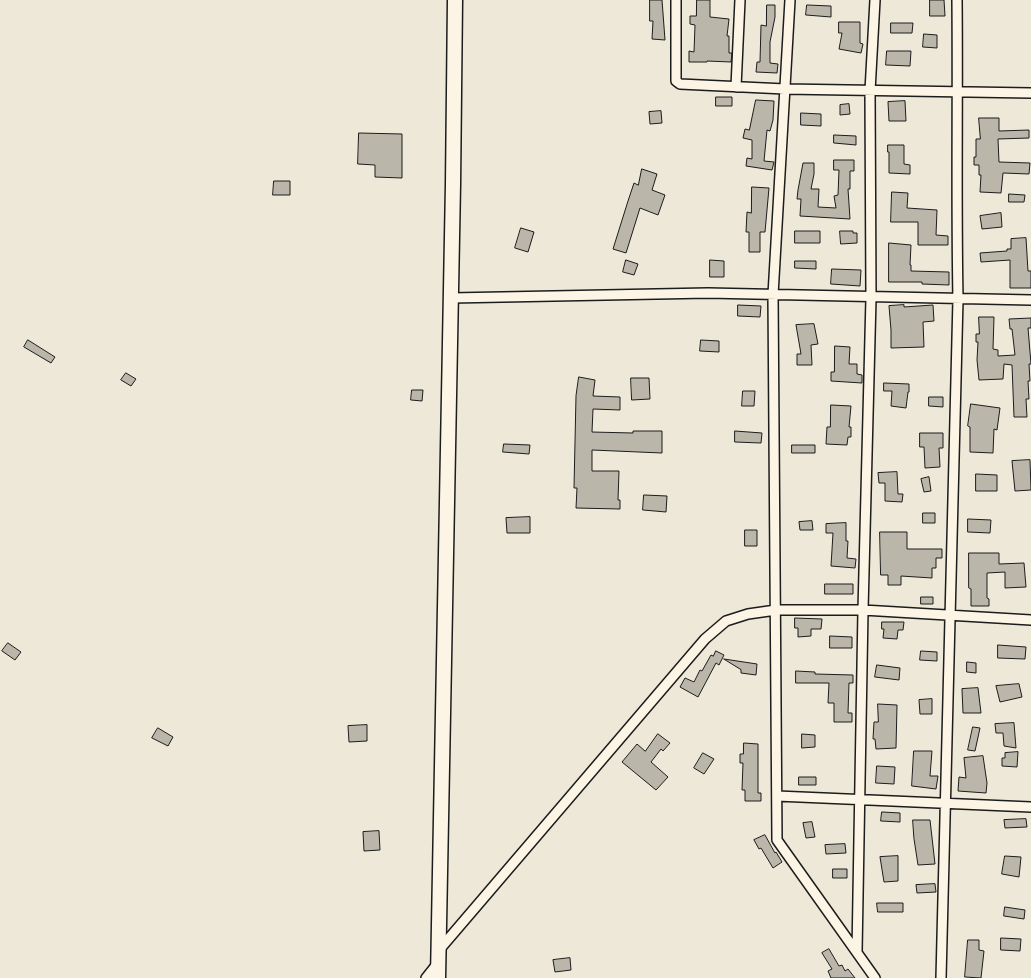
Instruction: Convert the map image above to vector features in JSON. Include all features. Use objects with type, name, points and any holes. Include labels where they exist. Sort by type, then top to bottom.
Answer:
[{"type":"main road","points":[[438,978],[455,0]]},
{"type":"street","points":[[676,0],[676,81],[680,84],[785,90],[1031,93]]},
{"type":"street","points":[[736,87],[740,0]]},
{"type":"street","points":[[790,0],[773,295],[777,840],[875,978]]},
{"type":"street","points":[[857,952],[863,610],[872,298],[870,91],[875,0]]},
{"type":"street","points":[[941,978],[958,299],[956,203],[958,92],[957,0]]},
{"type":"street","points":[[451,298],[708,293],[872,298],[1031,300]]},
{"type":"street","points":[[426,978],[439,956],[705,639],[726,622],[748,614],[776,610],[863,610],[1031,620]]},
{"type":"street","points":[[777,796],[1031,807]]},
{"type":"building","points":[[650,0],[662,0],[665,40],[652,39],[653,21],[650,21]]},
{"type":"building","points":[[697,0],[710,0],[710,17],[729,19],[727,36],[729,36],[729,53],[732,53],[731,62],[689,62],[689,51],[694,52],[695,25],[690,24],[690,16],[696,16]]},
{"type":"building","points":[[930,0],[944,0],[945,16],[930,16]]},
{"type":"building","points":[[767,5],[775,5],[775,17],[770,42],[770,63],[778,64],[777,73],[756,72],[757,62],[760,62],[761,25],[766,26]]},
{"type":"building","points":[[807,5],[831,6],[831,17],[806,15]]},
{"type":"building","points":[[839,22],[860,22],[860,43],[863,44],[861,53],[839,49],[842,33],[839,33]]},
{"type":"building","points":[[891,23],[913,23],[912,33],[891,33]]},
{"type":"building","points":[[924,34],[937,35],[937,48],[923,47]]},
{"type":"building","points":[[887,51],[911,51],[910,66],[886,65]]},
{"type":"building","points":[[716,97],[732,97],[732,106],[716,106]]},
{"type":"building","points":[[756,100],[774,101],[773,120],[770,131],[767,130],[764,161],[774,162],[772,170],[746,166],[747,158],[752,159],[752,140],[743,138],[745,129],[749,130]]},
{"type":"building","points":[[905,101],[906,121],[889,121],[888,102]]},
{"type":"building","points":[[849,104],[850,114],[840,115],[840,105]]},
{"type":"building","points":[[661,111],[662,123],[650,124],[649,112]]},
{"type":"building","points":[[801,113],[821,114],[821,126],[801,125]]},
{"type":"building","points":[[979,118],[999,118],[999,131],[1029,130],[1029,138],[998,139],[999,162],[1030,163],[1029,174],[1003,173],[1001,193],[980,192],[981,175],[979,175],[979,165],[974,165],[974,157],[976,157],[976,139],[980,139]]},
{"type":"building","points":[[359,133],[402,134],[402,178],[375,177],[375,165],[358,164]]},
{"type":"building","points":[[834,135],[856,136],[856,145],[834,143]]},
{"type":"building","points":[[888,145],[904,145],[904,164],[910,165],[910,174],[889,173]]},
{"type":"building","points":[[834,160],[854,160],[854,171],[850,171],[850,189],[848,189],[850,219],[800,216],[801,199],[797,199],[803,163],[814,163],[814,174],[811,189],[819,189],[818,207],[836,208],[834,196],[838,195],[839,170],[834,170]]},
{"type":"building","points":[[642,169],[657,174],[652,190],[665,195],[658,215],[640,208],[626,253],[613,249],[634,183],[638,185]]},
{"type":"building","points":[[274,181],[290,181],[290,195],[273,195]]},
{"type":"building","points":[[752,187],[769,188],[765,232],[760,232],[760,252],[749,252],[749,232],[746,232],[747,212],[751,213]]},
{"type":"building","points":[[892,192],[908,193],[907,208],[937,210],[936,235],[948,236],[948,245],[918,245],[918,222],[891,222]]},
{"type":"building","points":[[1009,194],[1025,195],[1024,202],[1009,202]]},
{"type":"building","points":[[1001,213],[1002,227],[982,229],[980,216]]},
{"type":"building","points":[[521,228],[534,232],[528,252],[515,248]]},
{"type":"building","points":[[795,231],[820,231],[820,243],[795,243]]},
{"type":"building","points":[[840,231],[853,231],[853,233],[857,233],[857,243],[841,244]]},
{"type":"building","points":[[1026,238],[1028,271],[1031,271],[1031,288],[1010,288],[1010,260],[981,262],[980,253],[1007,251],[1007,249],[1011,249],[1011,239]]},
{"type":"building","points":[[889,243],[911,245],[911,271],[949,272],[949,285],[922,284],[922,282],[889,282]]},
{"type":"building","points":[[626,260],[638,264],[634,275],[623,272]]},
{"type":"building","points":[[710,260],[724,261],[724,277],[710,277]]},
{"type":"building","points":[[795,261],[816,261],[816,269],[795,268]]},
{"type":"building","points":[[832,269],[861,270],[860,286],[831,284]]},
{"type":"building","points":[[738,305],[761,306],[760,317],[738,316]]},
{"type":"building","points":[[904,305],[904,307],[933,305],[934,321],[923,322],[924,347],[891,348],[889,306]]},
{"type":"building","points":[[979,317],[994,317],[993,349],[998,350],[998,356],[1015,355],[1012,329],[1010,329],[1009,319],[1031,318],[1031,328],[1028,328],[1031,364],[1029,364],[1030,381],[1028,381],[1029,399],[1026,399],[1027,417],[1014,417],[1012,365],[1004,364],[1003,379],[979,380],[977,360],[978,342],[976,342],[976,334],[979,334]]},
{"type":"building","points":[[814,324],[818,344],[811,345],[812,365],[797,365],[797,354],[801,354],[796,325]]},
{"type":"building","points":[[28,340],[55,357],[51,363],[24,347]]},
{"type":"building","points":[[701,340],[719,341],[719,352],[700,351]]},
{"type":"building","points":[[835,346],[850,347],[849,364],[857,364],[857,374],[862,375],[862,383],[831,381],[831,372],[834,372]]},
{"type":"building","points":[[126,373],[136,379],[131,386],[121,380]]},
{"type":"building","points":[[579,377],[595,380],[593,396],[620,397],[620,410],[593,409],[592,432],[633,433],[633,431],[662,431],[662,453],[592,450],[592,471],[619,471],[618,500],[620,500],[620,509],[576,508],[577,488],[574,488],[576,396]]},
{"type":"building","points":[[631,378],[649,378],[650,399],[632,400]]},
{"type":"building","points":[[884,383],[909,384],[906,408],[891,406],[892,391],[884,391]]},
{"type":"building","points":[[412,390],[423,390],[422,401],[411,400]]},
{"type":"building","points":[[743,391],[755,391],[754,406],[742,406]]},
{"type":"building","points":[[929,397],[943,397],[943,407],[929,406]]},
{"type":"building","points":[[971,404],[1000,408],[997,430],[994,429],[993,453],[970,452],[970,427],[968,426]]},
{"type":"building","points":[[831,405],[851,406],[849,427],[851,427],[851,437],[848,437],[847,445],[826,444],[827,427],[830,427]]},
{"type":"building","points":[[735,431],[762,433],[761,443],[735,442]]},
{"type":"building","points":[[920,433],[943,433],[943,448],[939,448],[940,467],[925,468],[924,447],[920,447]]},
{"type":"building","points":[[504,444],[530,445],[529,454],[503,452]]},
{"type":"building","points":[[792,445],[815,445],[815,453],[792,453]]},
{"type":"building","points":[[1030,460],[1031,490],[1015,491],[1012,461]]},
{"type":"building","points":[[897,472],[898,494],[903,494],[902,502],[885,501],[885,483],[879,483],[878,473]]},
{"type":"building","points":[[976,474],[997,475],[997,491],[976,491]]},
{"type":"building","points":[[929,477],[931,491],[924,492],[921,479]]},
{"type":"building","points":[[644,495],[667,496],[666,512],[643,510]]},
{"type":"building","points":[[923,513],[935,513],[935,523],[923,523]]},
{"type":"building","points":[[530,517],[530,533],[507,533],[506,518]]},
{"type":"building","points":[[968,519],[991,520],[990,533],[968,532]]},
{"type":"building","points":[[812,521],[813,530],[800,530],[799,522]]},
{"type":"building","points":[[846,523],[846,541],[848,541],[847,558],[856,559],[855,568],[831,566],[833,533],[826,533],[826,524]]},
{"type":"building","points":[[745,530],[757,530],[757,546],[745,546]]},
{"type":"building","points":[[880,532],[907,532],[907,549],[942,549],[942,558],[936,558],[936,568],[932,568],[932,578],[901,576],[901,585],[888,585],[888,575],[881,575]]},
{"type":"building","points":[[969,553],[999,553],[999,564],[1024,563],[1026,587],[1005,588],[1005,572],[987,573],[987,598],[989,599],[989,606],[971,606],[971,589],[969,588]]},
{"type":"building","points":[[825,584],[853,584],[853,594],[825,594]]},
{"type":"building","points":[[921,597],[933,597],[933,604],[921,604]]},
{"type":"building","points":[[795,618],[822,619],[821,629],[811,629],[811,636],[798,637],[798,628],[795,628]]},
{"type":"building","points":[[882,622],[904,622],[903,630],[898,630],[897,639],[883,638],[884,629],[882,629]]},
{"type":"building","points":[[830,636],[852,637],[852,648],[830,648]]},
{"type":"building","points":[[8,643],[21,652],[15,660],[2,651]]},
{"type":"building","points":[[998,645],[1026,647],[1025,659],[998,658]]},
{"type":"building","points":[[716,651],[724,655],[719,665],[716,663],[698,697],[680,687],[685,678],[694,682],[700,670],[702,671],[711,655],[713,656]]},
{"type":"building","points":[[921,651],[937,652],[937,661],[920,660]]},
{"type":"building","points":[[724,659],[757,664],[756,675],[741,673],[741,670]]},
{"type":"building","points":[[967,662],[976,663],[976,673],[967,672]]},
{"type":"building","points":[[877,665],[900,668],[899,680],[875,677]]},
{"type":"building","points":[[796,671],[815,672],[815,674],[853,675],[853,683],[849,683],[848,713],[852,713],[852,722],[834,722],[834,703],[828,703],[829,683],[796,683]]},
{"type":"building","points":[[1019,684],[1022,697],[1000,702],[996,686]]},
{"type":"building","points":[[978,688],[981,713],[963,713],[962,689]]},
{"type":"building","points":[[932,699],[932,714],[920,714],[919,700]]},
{"type":"building","points":[[878,704],[897,705],[896,748],[876,749],[875,739],[873,739],[874,722],[878,722]]},
{"type":"building","points":[[1014,723],[1016,748],[1004,746],[1003,733],[996,733],[995,724]]},
{"type":"building","points":[[367,725],[367,741],[349,742],[348,726]]},
{"type":"building","points":[[973,727],[980,728],[975,751],[968,750]]},
{"type":"building","points":[[158,728],[173,737],[168,746],[152,738]]},
{"type":"building","points":[[658,734],[670,743],[663,751],[661,749],[651,762],[668,777],[656,790],[622,762],[637,744],[645,751]]},
{"type":"building","points":[[802,734],[815,735],[815,747],[802,748]]},
{"type":"building","points":[[744,743],[758,744],[758,793],[761,793],[761,801],[745,801],[745,790],[742,790],[743,763],[740,763],[740,754],[743,754]]},
{"type":"building","points":[[914,751],[932,751],[930,776],[938,776],[936,789],[912,786]]},
{"type":"building","points":[[1018,752],[1017,767],[1002,766],[1002,758],[1005,758],[1005,753]]},
{"type":"building","points":[[703,753],[714,759],[704,774],[694,768]]},
{"type":"building","points":[[983,756],[987,783],[986,793],[958,791],[959,777],[966,778],[964,758]]},
{"type":"building","points":[[877,766],[895,767],[894,784],[876,783]]},
{"type":"building","points":[[799,777],[816,777],[816,785],[799,785]]},
{"type":"building","points":[[882,812],[900,813],[900,822],[881,821]]},
{"type":"building","points":[[1026,819],[1027,827],[1005,828],[1004,820]]},
{"type":"building","points":[[913,820],[930,820],[935,864],[918,865]]},
{"type":"building","points":[[812,822],[815,837],[806,838],[803,823]]},
{"type":"building","points":[[379,831],[380,850],[364,851],[363,832]]},
{"type":"building","points":[[765,835],[782,862],[773,868],[761,848],[759,849],[754,840]]},
{"type":"building","points":[[845,844],[846,853],[826,854],[825,845]]},
{"type":"building","points":[[898,856],[898,881],[884,882],[880,857]]},
{"type":"building","points":[[1005,856],[1021,857],[1019,877],[1002,874]]},
{"type":"building","points":[[833,869],[847,869],[847,878],[833,878]]},
{"type":"building","points":[[935,884],[936,892],[917,893],[916,885]]},
{"type":"building","points":[[877,903],[903,903],[903,912],[878,912]]},
{"type":"building","points":[[1005,907],[1025,910],[1024,919],[1004,916]]},
{"type":"building","points":[[1001,938],[1021,939],[1020,951],[1001,950]]},
{"type":"building","points":[[968,940],[979,940],[979,950],[984,951],[981,978],[965,977]]},
{"type":"building","points":[[829,949],[839,966],[842,965],[845,971],[848,969],[855,978],[831,978],[828,971],[832,969],[822,953]]},
{"type":"building","points":[[570,958],[571,970],[555,972],[553,960]]}]
